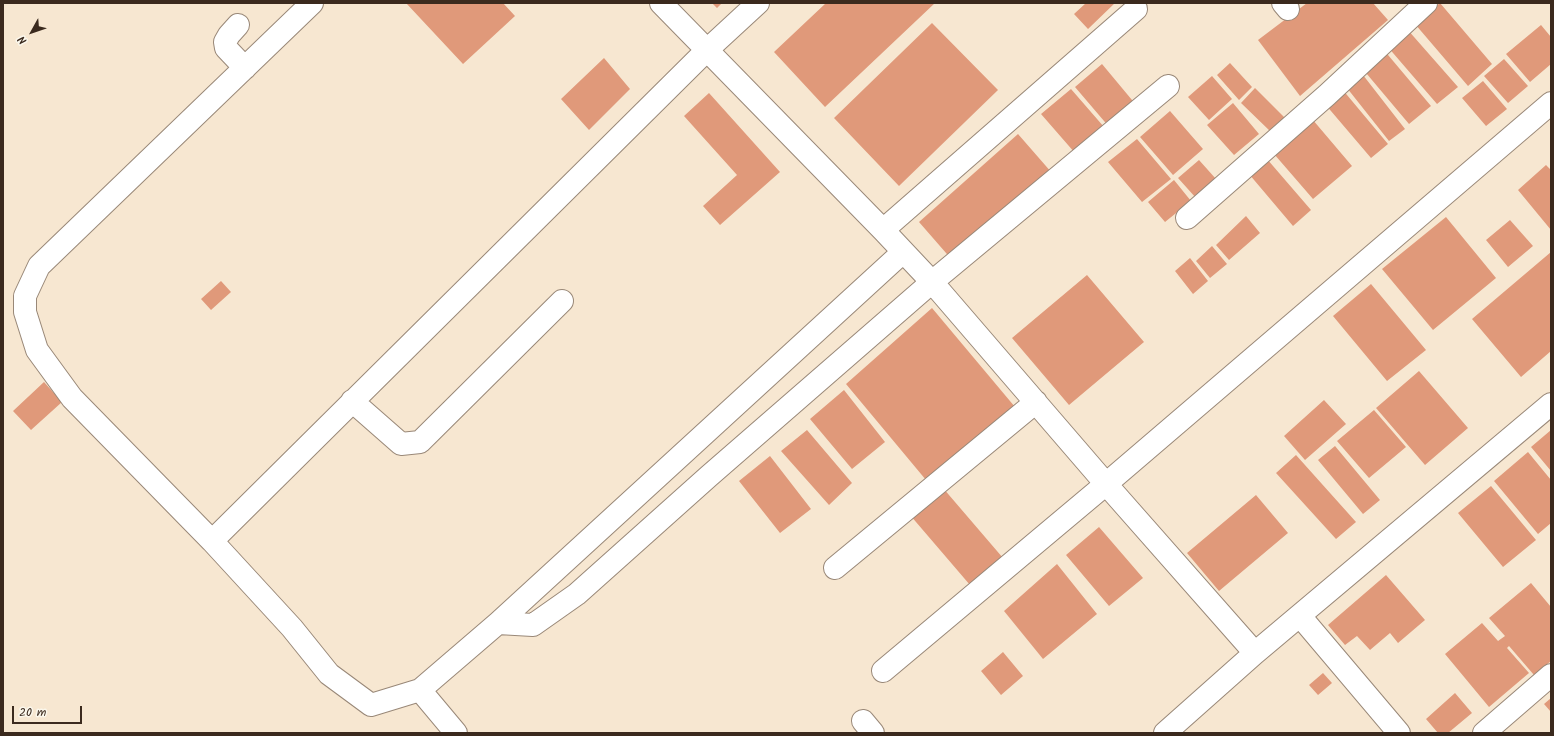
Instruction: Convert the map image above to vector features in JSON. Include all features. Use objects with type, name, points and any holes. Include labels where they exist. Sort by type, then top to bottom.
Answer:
[{"type":"street","points":[[312,3],[39,266],[25,296],[25,312],[36,350],[72,398],[212,541],[292,628],[329,674],[371,705],[420,690],[498,623],[903,252]]},
{"type":"street","points":[[661,3],[932,282],[1106,484],[1255,653]]},
{"type":"street","points":[[212,541],[707,50],[758,3]]},
{"type":"street","points":[[1187,218],[1327,95],[1426,3]]},
{"type":"street","points":[[883,230],[1136,9]]},
{"type":"street","points":[[238,24],[225,42],[226,48],[245,68]]},
{"type":"street","points":[[498,623],[533,625],[577,594],[709,476],[932,282],[1168,86]]},
{"type":"street","points":[[883,671],[1106,484],[1551,103]]},
{"type":"street","points":[[352,401],[401,444],[420,442],[562,301]]},
{"type":"street","points":[[835,568],[1036,402]]},
{"type":"street","points":[[1165,733],[1255,653],[1551,404]]},
{"type":"street","points":[[1300,616],[1399,733]]},
{"type":"street","points":[[1484,733],[1551,675]]},
{"type":"street","points":[[420,690],[456,733]]},
{"type":"building","points":[[406,3],[503,3],[515,16],[463,64]]},
{"type":"building","points":[[712,3],[722,3],[717,8]]},
{"type":"building","points":[[826,3],[935,3],[825,107],[774,52]]},
{"type":"building","points":[[1086,3],[1115,3],[1088,29],[1074,14]]},
{"type":"building","points":[[1307,3],[1373,3],[1388,20],[1300,96],[1258,40]]},
{"type":"building","points":[[1440,3],[1492,64],[1468,86],[1415,24]]},
{"type":"building","points":[[932,23],[998,90],[899,186],[834,118]]},
{"type":"building","points":[[1541,25],[1551,37],[1551,64],[1530,82],[1506,54]]},
{"type":"building","points":[[1407,29],[1458,87],[1437,104],[1387,46]]},
{"type":"building","points":[[1383,49],[1431,106],[1409,124],[1361,67]]},
{"type":"building","points":[[604,58],[630,89],[589,130],[561,99]]},
{"type":"building","points":[[1504,59],[1528,86],[1508,103],[1484,76]]},
{"type":"building","points":[[1230,63],[1252,87],[1239,100],[1217,75]]},
{"type":"building","points":[[1102,64],[1137,106],[1110,128],[1075,87]]},
{"type":"building","points":[[1363,75],[1405,129],[1389,141],[1347,88]]},
{"type":"building","points":[[1212,76],[1232,99],[1209,120],[1188,97]]},
{"type":"building","points":[[1483,81],[1507,109],[1486,126],[1462,98]]},
{"type":"building","points":[[1255,88],[1285,118],[1271,132],[1241,103]]},
{"type":"building","points":[[1071,89],[1104,127],[1075,153],[1041,114]]},
{"type":"building","points":[[1342,89],[1388,144],[1371,158],[1325,104]]},
{"type":"building","points":[[709,93],[780,172],[720,225],[703,206],[737,175],[684,116]]},
{"type":"building","points":[[1233,103],[1259,134],[1234,155],[1207,125]]},
{"type":"building","points":[[1170,111],[1203,149],[1173,175],[1140,137]]},
{"type":"building","points":[[1307,113],[1352,166],[1313,199],[1268,147]]},
{"type":"building","points":[[1018,134],[1052,173],[953,261],[919,222]]},
{"type":"building","points":[[1137,139],[1171,179],[1142,202],[1108,162]]},
{"type":"building","points":[[1267,159],[1311,210],[1293,226],[1249,174]]},
{"type":"building","points":[[1199,160],[1216,179],[1196,198],[1178,178]]},
{"type":"building","points":[[1546,165],[1551,170],[1551,230],[1518,190]]},
{"type":"building","points":[[1174,180],[1191,201],[1165,222],[1148,202]]},
{"type":"building","points":[[1246,216],[1260,233],[1229,260],[1216,245]]},
{"type":"building","points":[[1446,217],[1496,278],[1433,330],[1382,269]]},
{"type":"building","points":[[1510,220],[1533,246],[1508,267],[1486,240]]},
{"type":"building","points":[[1212,246],[1227,264],[1210,278],[1196,261]]},
{"type":"building","points":[[1551,252],[1551,351],[1521,377],[1472,319]]},
{"type":"building","points":[[1190,258],[1208,281],[1193,294],[1175,271]]},
{"type":"building","points":[[1087,275],[1144,342],[1069,405],[1012,338]]},
{"type":"building","points":[[221,281],[231,292],[211,310],[201,299]]},
{"type":"building","points":[[1371,284],[1426,350],[1387,381],[1333,316]]},
{"type":"building","points":[[932,308],[1015,407],[926,480],[846,384]]},
{"type":"building","points":[[1419,371],[1468,428],[1425,465],[1376,408]]},
{"type":"building","points":[[44,382],[62,402],[31,430],[13,411]]},
{"type":"building","points":[[844,390],[885,442],[852,469],[810,419]]},
{"type":"building","points":[[1324,400],[1346,424],[1305,460],[1284,436]]},
{"type":"building","points":[[1374,410],[1406,447],[1369,478],[1337,441]]},
{"type":"building","points":[[807,430],[852,483],[829,505],[781,451]]},
{"type":"building","points":[[1551,430],[1551,471],[1531,447]]},
{"type":"building","points":[[1335,446],[1380,500],[1363,514],[1318,460]]},
{"type":"building","points":[[1528,452],[1551,480],[1551,523],[1538,534],[1494,481]]},
{"type":"building","points":[[1296,455],[1356,522],[1336,539],[1276,473]]},
{"type":"building","points":[[770,456],[811,509],[780,533],[739,481]]},
{"type":"building","points":[[1491,486],[1536,540],[1503,567],[1458,513]]},
{"type":"building","points":[[943,488],[1003,558],[970,585],[910,515]]},
{"type":"building","points":[[1256,495],[1288,533],[1219,591],[1187,553]]},
{"type":"building","points":[[1099,527],[1143,578],[1109,606],[1066,555]]},
{"type":"building","points":[[1057,564],[1097,614],[1043,659],[1004,611]]},
{"type":"building","points":[[1386,575],[1425,620],[1398,643],[1390,633],[1370,650],[1357,636],[1345,645],[1328,625]]},
{"type":"building","points":[[1531,583],[1551,607],[1551,661],[1534,675],[1509,646],[1507,648],[1529,673],[1489,707],[1445,654],[1482,623],[1498,641],[1505,636],[1489,618]]},
{"type":"building","points":[[1003,652],[1023,676],[1001,695],[981,671]]},
{"type":"building","points":[[1323,673],[1332,683],[1318,695],[1309,685]]},
{"type":"building","points":[[1455,693],[1472,713],[1448,733],[1438,733],[1426,719]]},
{"type":"building","points":[[1551,698],[1551,712],[1544,704]]}]
